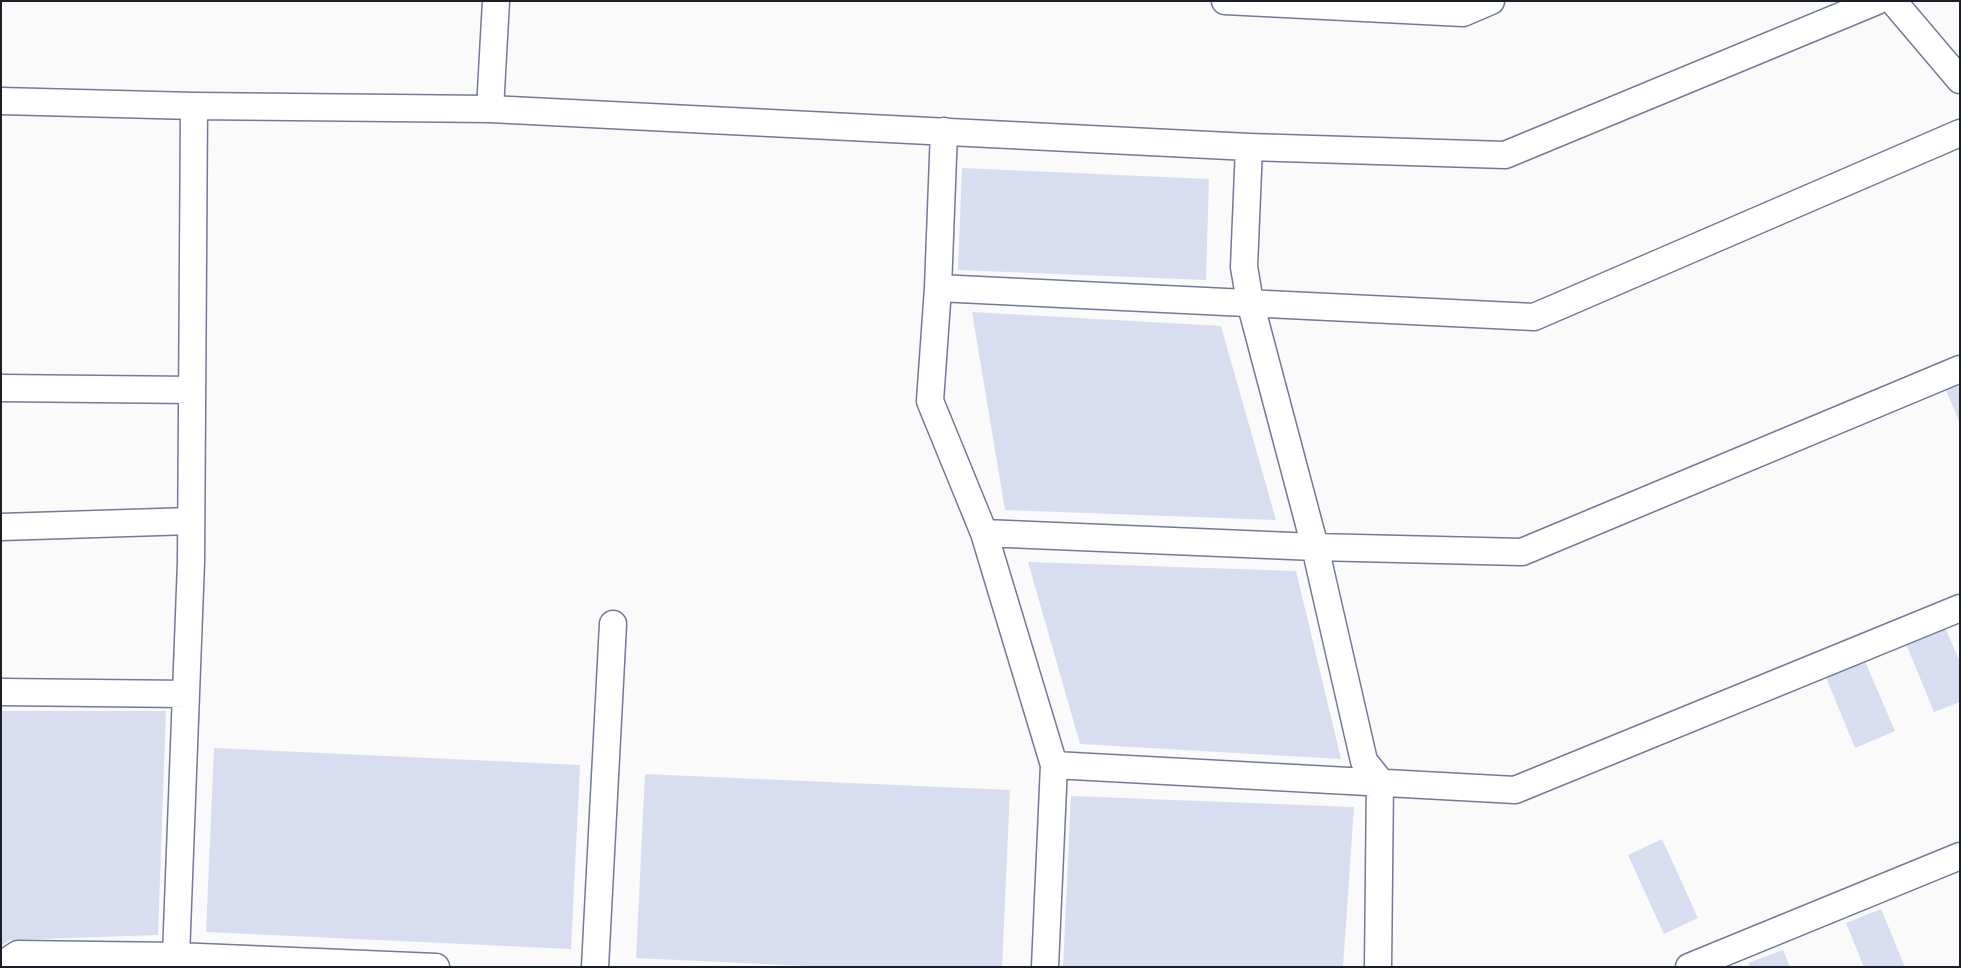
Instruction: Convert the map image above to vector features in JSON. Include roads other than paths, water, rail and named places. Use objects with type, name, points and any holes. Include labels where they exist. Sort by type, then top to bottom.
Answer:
[{"type":"street","points":[[490,109],[496,1]]},
{"type":"street","points":[[1225,1],[1463,13],[1491,1]]},
{"type":"street","points":[[1,100],[194,106],[490,109],[1249,147],[1505,155],[1877,1]]},
{"type":"street","points":[[1893,1],[1960,80]]},
{"type":"street","points":[[176,956],[191,521],[194,106]]},
{"type":"street","points":[[944,131],[938,288],[930,401],[984,533],[1054,765],[1045,967]]},
{"type":"street","points":[[938,288],[1534,317],[1960,133]]},
{"type":"street","points":[[1249,147],[1244,267],[1250,302],[1315,548],[1364,761],[1380,782],[1378,967]]},
{"type":"street","points":[[984,533],[1315,548],[1522,552],[1960,369]]},
{"type":"street","points":[[1,388],[192,390]]},
{"type":"street","points":[[1,527],[191,521]]},
{"type":"street","points":[[1054,765],[1515,790],[1960,608]]},
{"type":"street","points":[[596,967],[614,624]]},
{"type":"street","points":[[1,692],[186,694]]},
{"type":"street","points":[[1689,967],[1960,856]]},
{"type":"street","points":[[1,965],[18,954],[176,956],[218,962],[436,967]]}]
